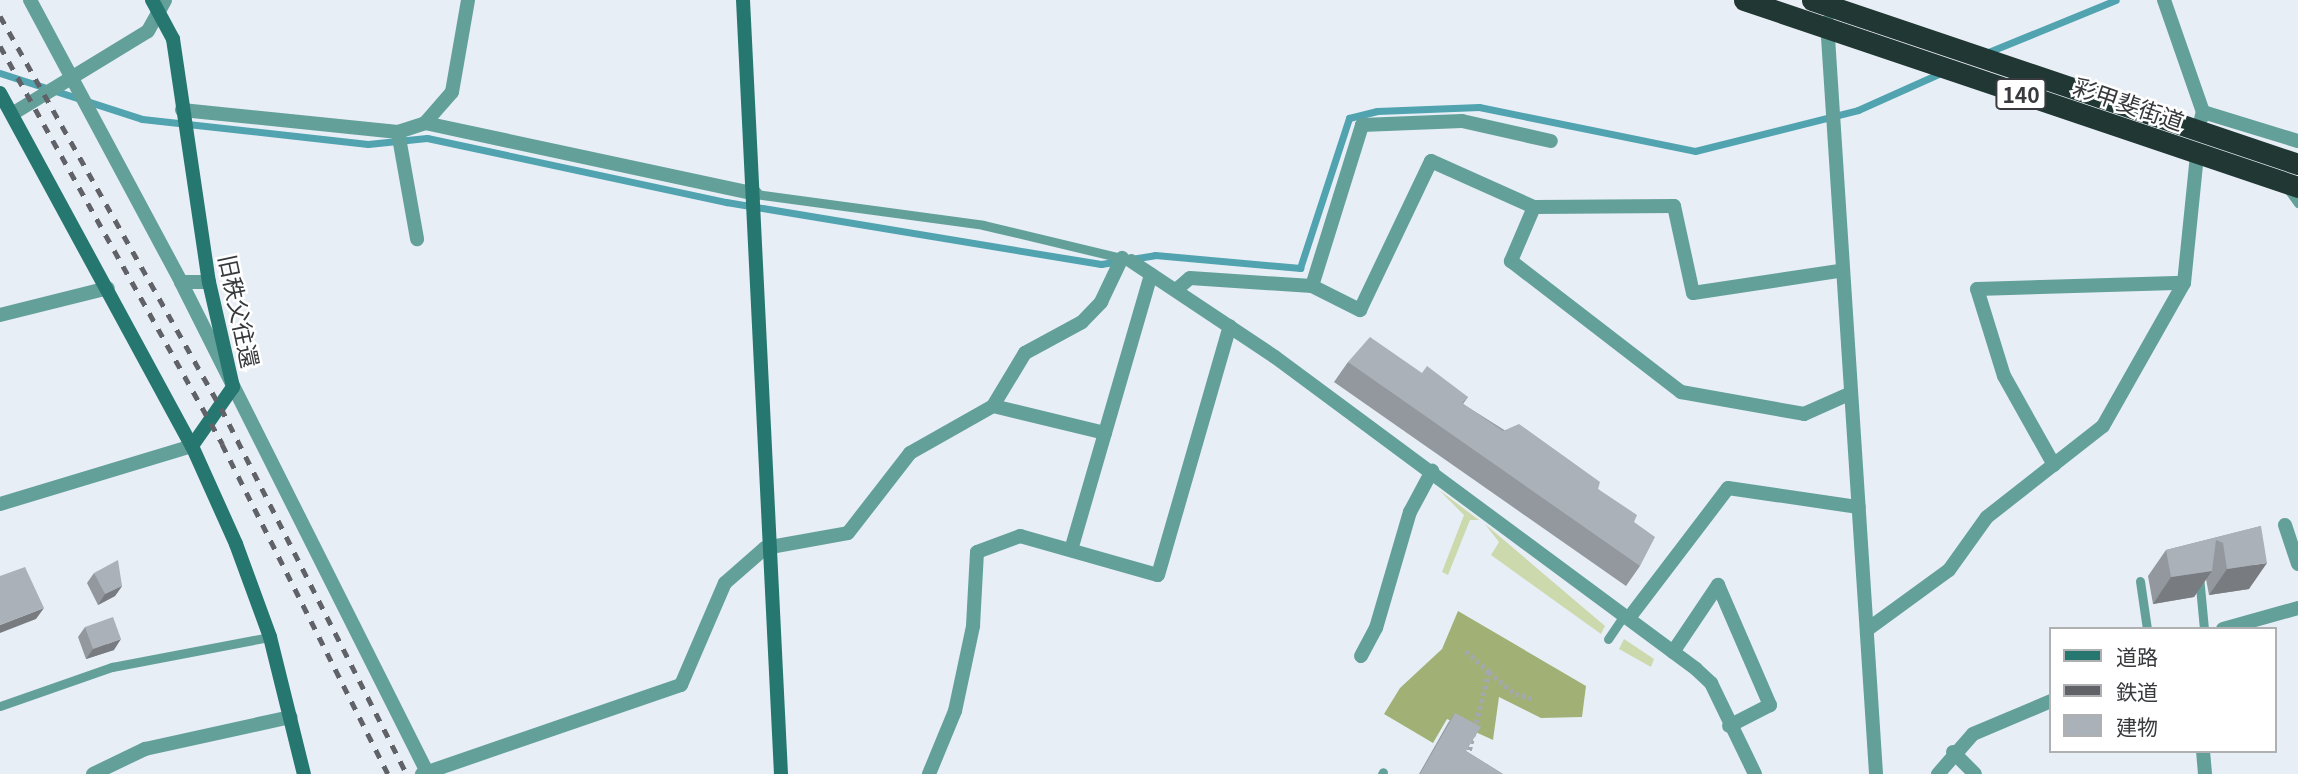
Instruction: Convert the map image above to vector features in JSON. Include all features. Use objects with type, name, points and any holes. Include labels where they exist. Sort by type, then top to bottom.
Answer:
[{"type":"highway","name":"彩甲斐街道","points":[[1744,0],[2197,155],[2290,184]]},
{"type":"highway","name":"彩甲斐街道","points":[[1818,1],[2200,121],[2298,164]]},
{"type":"street","points":[[30,0],[181,282],[425,773],[681,685],[725,583],[765,548],[848,533],[910,453],[993,405],[1025,353],[1082,322],[1101,302],[1127,260],[1230,326],[1432,471],[1711,683],[1729,726],[1755,774]]},
{"type":"street","points":[[182,110],[398,132],[425,123],[452,92],[468,0]]},
{"type":"street","points":[[743,0],[755,194],[765,548],[781,774]]},
{"type":"street","points":[[2164,0],[2200,121],[2298,141]]},
{"type":"street","points":[[1818,1],[1829,29],[1839,271],[1868,629],[1876,774]]},
{"type":"street","points":[[12,114],[148,31],[159,4]]},
{"type":"street","name":"旧秩父往還","points":[[159,4],[173,39],[209,282],[233,387],[192,446]]},
{"type":"street","points":[[0,93],[192,446],[270,637],[304,774]]},
{"type":"street","points":[[1312,286],[1362,125],[1462,121],[1551,141]]},
{"type":"street","points":[[425,123],[755,194]]},
{"type":"street","points":[[398,132],[417,239]]},
{"type":"street","points":[[1868,629],[1950,570],[1987,517],[2103,426],[2184,283],[2197,155]]},
{"type":"street","points":[[1176,290],[1190,278],[1312,286],[1360,310],[1431,161],[1534,207],[1674,206],[1693,293],[1839,271]]},
{"type":"street","points":[[1534,207],[1511,261],[1681,391],[1804,414],[1849,394]]},
{"type":"street","points":[[1071,550],[1151,274]]},
{"type":"street","points":[[181,282],[209,282]]},
{"type":"street","points":[[2054,465],[2004,376],[1977,289],[2184,283]]},
{"type":"street","points":[[0,315],[108,288]]},
{"type":"street","points":[[929,774],[955,711],[973,626],[976,552],[1020,536],[1158,575],[1230,326]]},
{"type":"street","points":[[993,405],[1105,433]]},
{"type":"street","points":[[0,504],[192,446]]},
{"type":"street","points":[[1361,656],[1376,628],[1410,512],[1432,471]]},
{"type":"street","points":[[1626,616],[1728,488],[1858,508]]},
{"type":"street","points":[[2285,525],[2298,565]]},
{"type":"street","points":[[1673,652],[1718,585],[1770,705],[1729,726]]},
{"type":"street","points":[[2230,627],[2298,608]]},
{"type":"street","points":[[1938,774],[1953,752],[1973,734],[2050,701]]},
{"type":"street","points":[[93,774],[145,749],[291,717]]},
{"type":"street","points":[[1953,752],[1975,774]]},
{"type":"street","points":[[2203,753],[2205,774]]},
{"type":"lane","points":[[2290,184],[2298,203]]},
{"type":"lane","points":[[755,194],[983,225],[1127,260]]},
{"type":"lane","points":[[2199,573],[2204,627]]},
{"type":"lane","points":[[2140,581],[2147,627]]},
{"type":"lane","points":[[1608,639],[1626,616]]},
{"type":"lane","points":[[0,706],[112,667],[270,637]]},
{"type":"path","points":[[1466,650],[1515,694],[1535,699]]},
{"type":"path","points":[[1468,758],[1477,740],[1476,714],[1489,671]]},
{"type":"path","points":[[1456,757],[1468,758],[1475,763]]},
{"type":"green space","points":[[1439,490],[1479,520],[1470,520],[1448,575],[1442,572],[1464,515]]},
{"type":"green space","points":[[1485,524],[1605,626],[1601,634],[1491,555],[1499,542]]},
{"type":"green space","points":[[1458,611],[1586,686],[1582,717],[1541,718],[1499,697],[1493,740],[1447,719],[1433,743],[1384,714],[1400,688],[1442,649]]},
{"type":"green space","points":[[1624,639],[1654,659],[1651,667],[1619,649]]},
{"type":"building","points":[[1370,337],[1422,373],[1427,366],[1468,397],[1462,403],[1503,431],[1519,424],[1600,482],[1598,489],[1637,515],[1634,522],[1655,537],[1640,566],[1348,362]]},
{"type":"building","points":[[2261,526],[2267,563],[2227,569],[2223,543],[2216,540],[2212,571],[2171,577],[2166,550]]},
{"type":"building","points":[[118,560],[122,586],[105,594],[94,573]]},
{"type":"building","points":[[25,567],[44,608],[0,625],[0,576]]},
{"type":"building","points":[[113,617],[121,639],[93,649],[85,627]]},
{"type":"building","points":[[1455,713],[1481,727],[1466,751],[1503,774],[1420,774]]},
{"type":"waterway","points":[[1986,53],[2116,0]]},
{"type":"waterway","points":[[1131,259],[1155,255],[1300,268],[1349,118],[1377,111],[1479,107],[1695,151],[1858,110],[1943,72]]},
{"type":"waterway","points":[[0,73],[142,119],[368,144],[427,138],[726,202],[1101,264],[1119,261]]},
{"type":"railway","points":[[0,16],[221,408],[407,774]]},
{"type":"railway","points":[[0,46],[222,444],[388,774]]}]
